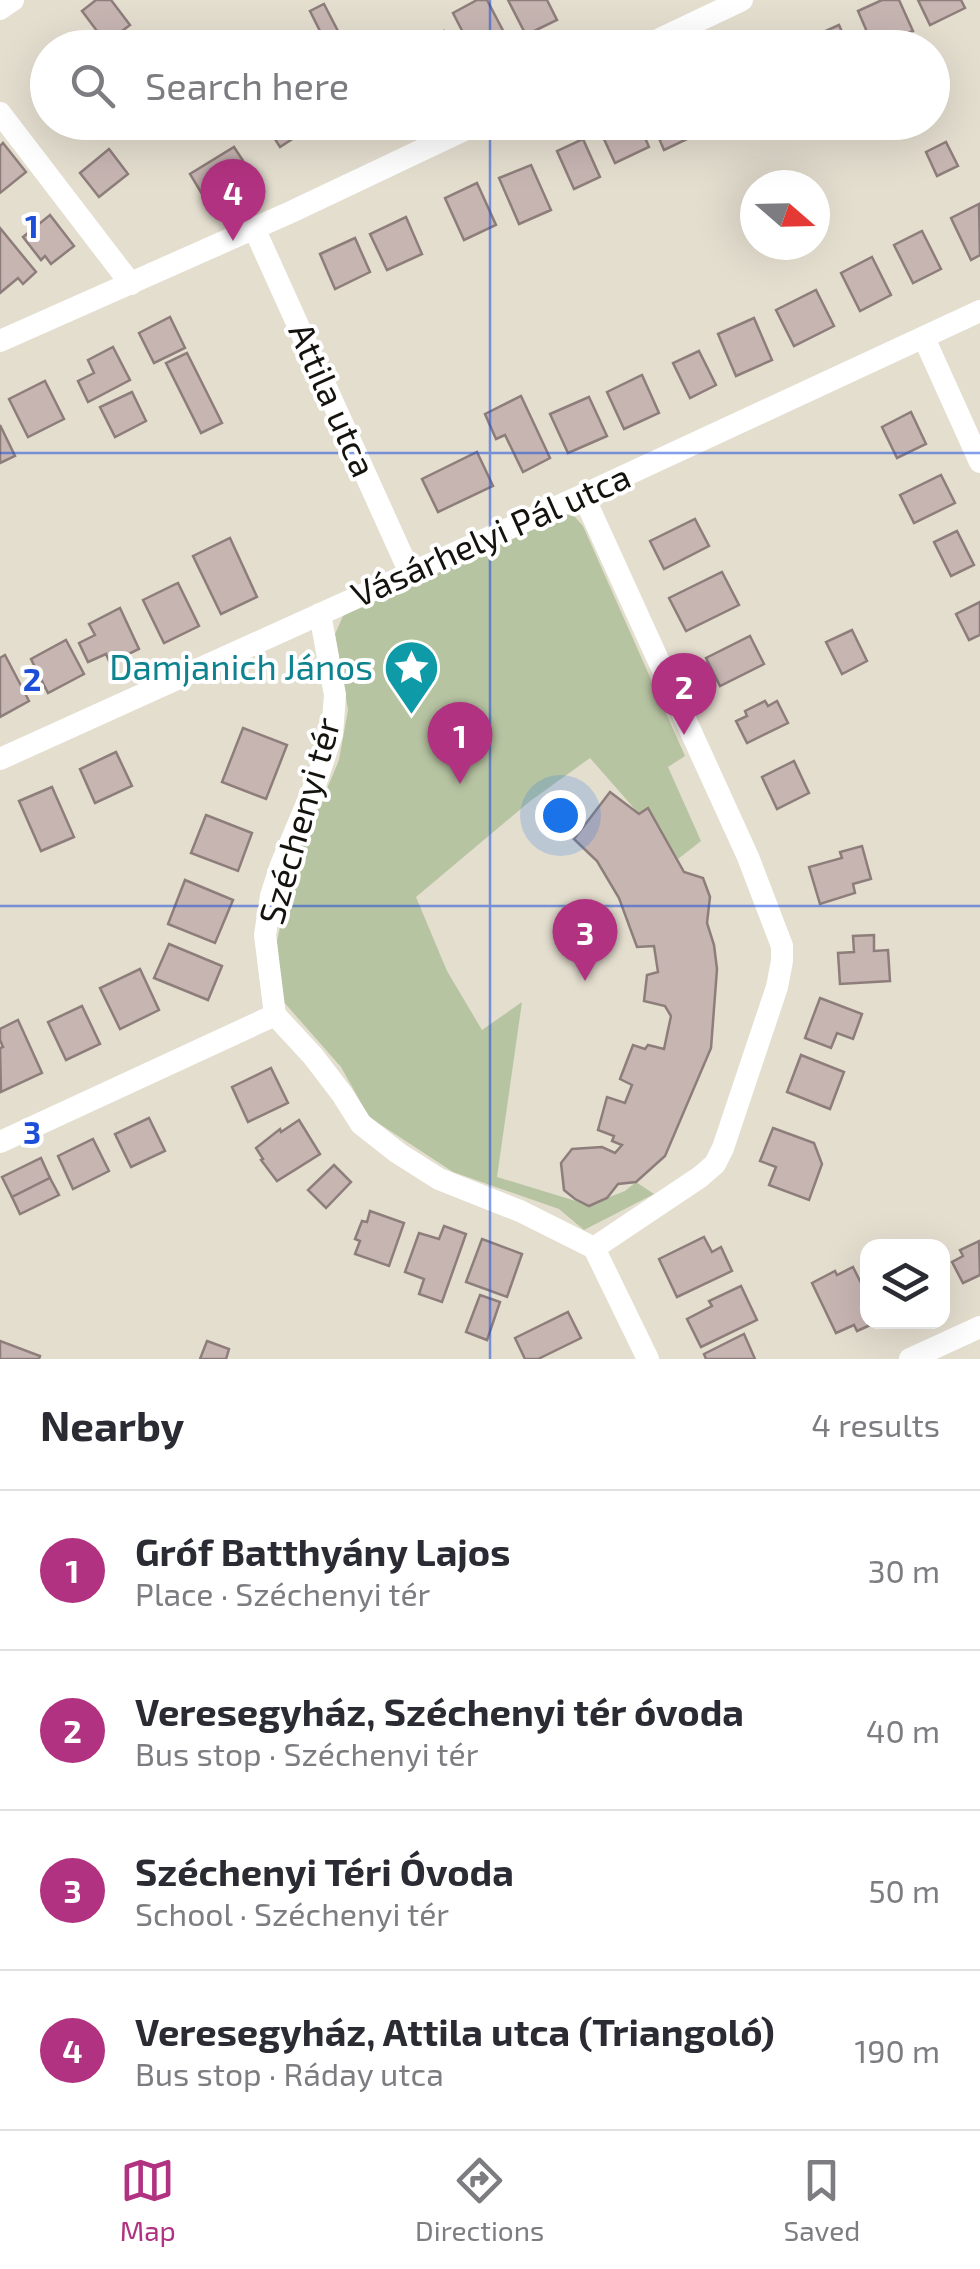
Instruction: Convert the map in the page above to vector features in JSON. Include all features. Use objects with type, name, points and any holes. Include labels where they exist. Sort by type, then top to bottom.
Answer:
[{"type":"street","points":[[0,9],[12,0]]},
{"type":"street","points":[[679,30],[742,0]]},
{"type":"street","points":[[0,113],[131,284]]},
{"type":"street","points":[[0,341],[442,140]]},
{"type":"street","name":"Attila utca","points":[[254,228],[410,573]]},
{"type":"street","name":"Vásárhelyi Pál utca","points":[[0,759],[980,311]]},
{"type":"street","points":[[924,338],[980,462]]},
{"type":"street","points":[[583,495],[748,857],[782,946],[777,987],[715,1164],[594,1248]]},
{"type":"street","name":"Széchenyi tér","points":[[275,1015],[265,935],[271,896],[332,734],[336,696],[320,614]]},
{"type":"street","points":[[0,1142],[275,1015],[313,1056],[360,1124],[398,1153],[439,1179],[594,1248],[648,1359]]},
{"type":"street","points":[[910,1359],[980,1327]]},
{"type":"green space","points":[[562,513],[575,517],[583,526],[685,756],[668,767],[701,841],[678,859],[649,809],[639,814],[590,758],[529,802],[416,897],[447,971],[482,1030],[522,1002],[497,1177],[589,1205],[625,1191],[636,1182],[654,1194],[584,1230],[559,1209],[453,1172],[369,1117],[341,1067],[282,1000],[277,941],[292,872],[339,760],[348,710],[335,634],[343,616]]},
{"type":"building","points":[[96,0],[111,0],[130,25],[123,30],[96,30],[82,11]]},
{"type":"building","points":[[477,0],[487,0],[503,30],[462,30],[453,13]]},
{"type":"building","points":[[508,0],[547,0],[557,20],[536,30],[523,30]]},
{"type":"building","points":[[882,0],[899,0],[913,30],[866,30],[858,11]]},
{"type":"building","points":[[918,0],[961,0],[965,8],[930,25]]},
{"type":"building","points":[[324,4],[337,30],[320,30],[310,11]]},
{"type":"building","points":[[583,140],[600,177],[574,189],[557,151]]},
{"type":"building","points":[[604,140],[646,140],[649,147],[615,163]]},
{"type":"building","points":[[660,140],[685,140],[664,150]]},
{"type":"building","points":[[946,142],[958,166],[937,176],[926,152]]},
{"type":"building","points":[[3,143],[26,172],[0,193],[0,146]]},
{"type":"building","points":[[234,147],[253,176],[208,204],[190,174]]},
{"type":"building","points":[[109,149],[128,174],[99,197],[80,173]]},
{"type":"building","points":[[531,165],[551,210],[519,224],[499,178]]},
{"type":"building","points":[[477,183],[496,225],[464,240],[445,198]]},
{"type":"building","points":[[979,204],[980,255],[971,260],[951,218]]},
{"type":"building","points":[[50,215],[74,246],[51,264],[45,256],[41,260],[23,237]]},
{"type":"building","points":[[406,217],[422,254],[387,270],[370,234]]},
{"type":"building","points":[[0,228],[36,272],[23,284],[18,278],[0,293]]},
{"type":"building","points":[[922,231],[941,269],[913,283],[894,245]]},
{"type":"building","points":[[355,238],[370,272],[335,289],[320,254]]},
{"type":"building","points":[[872,257],[891,295],[860,311],[841,273]]},
{"type":"building","points":[[816,290],[834,326],[794,346],[776,310]]},
{"type":"building","points":[[170,317],[185,348],[154,363],[139,333]]},
{"type":"building","points":[[754,318],[772,360],[736,376],[718,334]]},
{"type":"building","points":[[113,347],[130,380],[88,402],[78,381],[94,373],[88,360]]},
{"type":"building","points":[[699,351],[716,385],[690,398],[673,363]]},
{"type":"building","points":[[187,353],[222,423],[201,433],[166,363]]},
{"type":"building","points":[[642,375],[659,413],[624,429],[607,392]]},
{"type":"building","points":[[45,381],[64,419],[28,437],[9,399]]},
{"type":"building","points":[[132,392],[146,421],[115,437],[100,407]]},
{"type":"building","points":[[521,396],[550,458],[523,472],[505,435],[496,439],[485,414]]},
{"type":"building","points":[[589,397],[607,436],[568,453],[550,414]]},
{"type":"building","points":[[911,412],[926,444],[897,458],[882,427]]},
{"type":"building","points":[[0,425],[15,456],[0,463]]},
{"type":"building","points":[[477,452],[493,486],[438,512],[422,479]]},
{"type":"building","points":[[941,475],[955,503],[914,523],[900,495]]},
{"type":"building","points":[[695,519],[709,546],[664,569],[650,541]]},
{"type":"building","points":[[957,531],[974,565],[951,576],[934,542]]},
{"type":"building","points":[[230,538],[257,597],[221,614],[193,556]]},
{"type":"building","points":[[722,572],[739,605],[686,631],[669,598]]},
{"type":"building","points":[[178,583],[199,626],[164,643],[143,600]]},
{"type":"building","points":[[980,602],[980,635],[969,640],[956,614]]},
{"type":"building","points":[[120,608],[139,649],[110,663],[106,654],[88,662],[79,643],[95,635],[89,624]]},
{"type":"building","points":[[852,630],[867,661],[842,674],[826,642]]},
{"type":"building","points":[[750,636],[764,664],[720,686],[706,658]]},
{"type":"building","points":[[66,640],[84,674],[48,693],[31,659]]},
{"type":"building","points":[[5,655],[29,701],[0,717],[0,658]]},
{"type":"building","points":[[765,701],[768,706],[777,701],[788,723],[747,743],[736,721],[747,716],[745,711]]},
{"type":"building","points":[[243,728],[287,745],[266,799],[222,782]]},
{"type":"building","points":[[116,752],[132,786],[95,803],[80,769]]},
{"type":"building","points":[[794,761],[809,793],[777,809],[762,777]]},
{"type":"building","points":[[52,787],[74,837],[41,851],[19,801]]},
{"type":"building","points":[[610,792],[639,814],[648,808],[684,872],[703,878],[710,897],[707,923],[717,969],[711,1048],[665,1156],[636,1182],[618,1184],[607,1198],[589,1206],[564,1190],[561,1163],[572,1149],[602,1147],[615,1153],[622,1145],[612,1141],[614,1136],[598,1130],[607,1097],[625,1103],[632,1085],[620,1079],[633,1045],[664,1049],[671,1016],[665,1006],[644,1001],[647,975],[658,972],[654,946],[637,947],[619,898],[597,861],[574,839]]},
{"type":"building","points":[[206,815],[252,833],[238,871],[191,853]]},
{"type":"building","points":[[862,846],[871,879],[853,884],[855,893],[820,904],[809,867],[842,858],[840,852]]},
{"type":"building","points":[[185,880],[233,900],[215,943],[168,924]]},
{"type":"building","points":[[874,935],[874,951],[888,950],[890,981],[840,984],[838,953],[854,952],[853,936]]},
{"type":"building","points":[[169,944],[222,966],[208,1000],[154,978]]},
{"type":"building","points":[[140,969],[159,1010],[120,1029],[100,988]]},
{"type":"building","points":[[820,998],[862,1014],[853,1039],[837,1033],[831,1048],[805,1038]]},
{"type":"building","points":[[82,1006],[100,1044],[66,1060],[48,1022]]},
{"type":"building","points":[[18,1020],[42,1073],[1,1092],[0,1029]]},
{"type":"building","points":[[801,1055],[844,1072],[830,1109],[787,1092]]},
{"type":"building","points":[[271,1068],[288,1103],[248,1122],[232,1087]]},
{"type":"building","points":[[149,1118],[165,1151],[131,1167],[115,1134]]},
{"type":"building","points":[[299,1120],[320,1154],[277,1181],[256,1148]]},
{"type":"building","points":[[773,1128],[814,1143],[822,1164],[809,1200],[769,1185],[776,1167],[760,1161]]},
{"type":"building","points":[[93,1139],[109,1171],[73,1189],[58,1156]]},
{"type":"building","points":[[41,1158],[50,1178],[12,1197],[2,1177]]},
{"type":"building","points":[[334,1165],[351,1182],[326,1208],[308,1190]]},
{"type":"building","points":[[50,1178],[59,1195],[20,1214],[12,1197]]},
{"type":"building","points":[[370,1211],[404,1223],[389,1266],[355,1254],[360,1241],[355,1239]]},
{"type":"building","points":[[444,1226],[466,1234],[442,1302],[419,1294],[424,1279],[405,1272],[419,1233],[439,1239]]},
{"type":"building","points":[[704,1237],[712,1252],[721,1247],[732,1271],[677,1297],[659,1259]]},
{"type":"building","points":[[482,1239],[522,1254],[507,1297],[466,1282]]},
{"type":"building","points":[[979,1241],[980,1275],[963,1283],[952,1262],[963,1256],[960,1250]]},
{"type":"building","points":[[853,1267],[860,1281],[861,1329],[857,1331],[854,1325],[836,1333],[812,1283],[835,1271],[837,1275]]},
{"type":"building","points":[[741,1286],[757,1320],[701,1347],[687,1319],[712,1306],[709,1301]]},
{"type":"building","points":[[480,1295],[500,1302],[487,1340],[466,1332]]},
{"type":"building","points":[[568,1312],[581,1338],[538,1359],[525,1359],[515,1338]]},
{"type":"building","points":[[744,1334],[755,1359],[706,1359],[704,1354]]},
{"type":"building","points":[[0,1341],[40,1356],[39,1359],[0,1359]]},
{"type":"building","points":[[207,1341],[229,1349],[226,1359],[200,1359]]},
{"type":"place","name":"Veresegyház, Attila utca (Triangoló)","points":[[233,241]]},
{"type":"place","name":"Damjanich János","points":[[412,717]]},
{"type":"place","name":"Veresegyház, Széchenyi tér óvoda","points":[[684,735]]},
{"type":"place","name":"Gróf Batthyány Lajos","points":[[460,784]]},
{"type":"place","name":"Széchenyi Téri Óvoda","points":[[585,981]]}]
